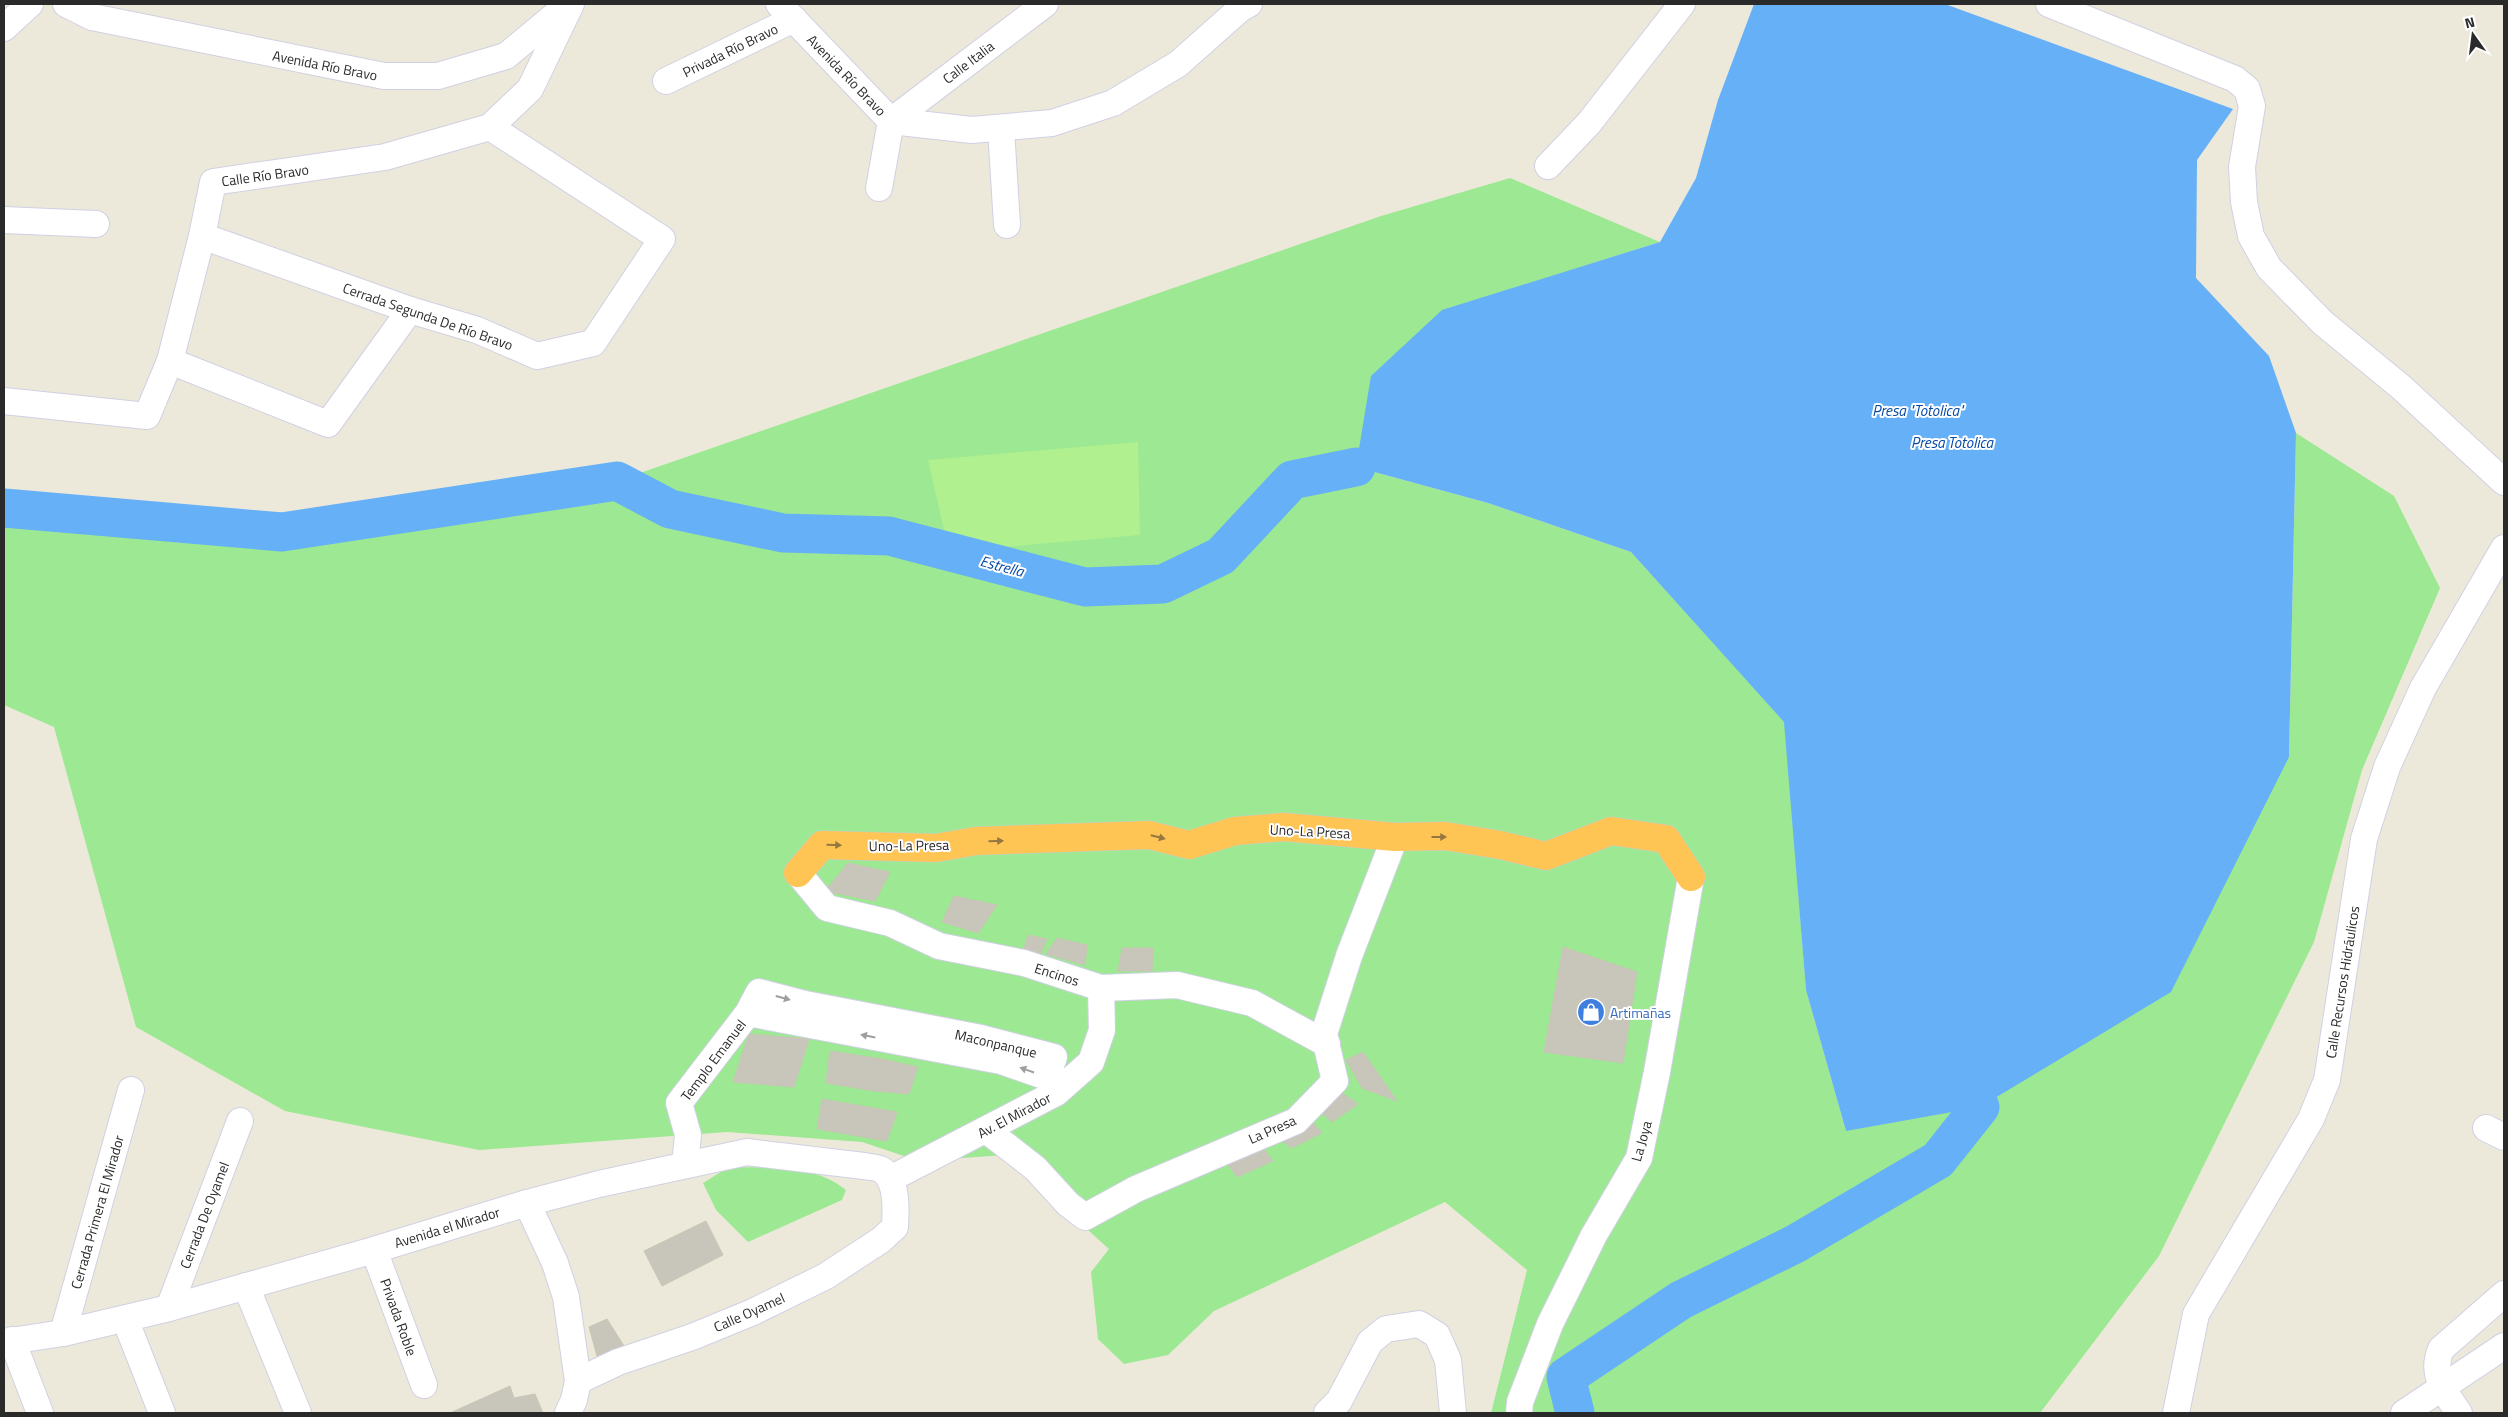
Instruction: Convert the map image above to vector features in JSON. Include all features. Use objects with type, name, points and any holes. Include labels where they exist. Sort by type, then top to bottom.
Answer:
[{"type":"highway","name":"Uno-La Presa","points":[[798,873],[822,845],[936,848],[976,841],[1148,835],[1189,846],[1235,830],[1284,827],[1395,837],[1445,836],[1500,845],[1546,856],[1611,831],[1666,839],[1691,877]]},
{"type":"street","points":[[4,28],[30,4]]},
{"type":"street","name":"Avenida Río Bravo","points":[[66,4],[92,17],[384,76],[438,76],[506,56],[570,4]]},
{"type":"street","points":[[92,17],[126,4]]},
{"type":"street","name":"Calle Río Bravo","points":[[4,401],[147,416],[170,361],[202,236],[213,182],[385,157],[490,127],[530,89],[570,4]]},
{"type":"street","name":"Calle Italia","points":[[892,121],[1045,4]]},
{"type":"street","name":"Avenida Río Bravo","points":[[786,11],[892,121],[972,130],[1052,123],[1113,103],[1178,64],[1249,4]]},
{"type":"street","points":[[1548,166],[1590,123],[1682,4]]},
{"type":"street","points":[[2050,4],[2235,79],[2247,88],[2252,106],[2242,167],[2244,202],[2252,236],[2269,268],[2323,323],[2401,387],[2504,482]]},
{"type":"street","name":"Privada Río Bravo","points":[[666,81],[786,11]]},
{"type":"street","points":[[879,188],[892,121]]},
{"type":"street","name":"Cerrada Segunda De Río Bravo","points":[[202,236],[410,310],[477,330],[537,356],[593,343],[662,240],[490,127]]},
{"type":"street","points":[[1000,129],[1007,224]]},
{"type":"street","points":[[4,220],[96,224]]},
{"type":"street","points":[[170,361],[328,424],[410,310]]},
{"type":"street","name":"Calle Recursos Hidráulicos","points":[[2176,1413],[2196,1314],[2311,1119],[2327,1080],[2364,839],[2387,767],[2423,688],[2498,575],[2504,548]]},
{"type":"street","name":"La Presa","points":[[986,1130],[1036,1168],[1068,1204],[1085,1217],[1136,1188],[1296,1121],[1336,1081],[1324,1034],[1349,956],[1395,837]]},
{"type":"street","name":"Encinos","points":[[798,873],[827,908],[890,923],[939,946],[1024,963],[1101,988],[1177,985],[1252,1003],[1327,1044]]},
{"type":"street","name":"La Joya","points":[[1519,1413],[1520,1402],[1550,1324],[1594,1235],[1639,1158],[1657,1072],[1691,877]]},
{"type":"street","name":"Av. El Mirador","points":[[890,1180],[1056,1093],[1090,1062],[1102,1030],[1101,988]]},
{"type":"street","name":"Maconpanque","points":[[759,992],[805,1004],[981,1038],[1054,1057],[1047,1077],[1001,1061],[748,1013],[759,992]]},
{"type":"street","name":"Templo Emanuel","points":[[685,1165],[688,1135],[679,1103],[748,1013]]},
{"type":"street","name":"Cerrada Primera El Mirador","points":[[63,1333],[131,1090]]},
{"type":"street","name":"Cerrada De Oyamel","points":[[169,1308],[240,1121]]},
{"type":"street","name":"Avenida el Mirador","points":[[8,1341],[63,1333],[169,1308],[374,1250],[527,1203],[599,1184],[747,1152],[864,1166],[881,1170],[890,1180]]},
{"type":"street","name":"Calle Oyamel","points":[[578,1381],[618,1362],[692,1337],[753,1312],[834,1271],[881,1240],[895,1226],[896,1205],[890,1180]]},
{"type":"street","points":[[527,1203],[555,1263],[566,1297],[578,1381],[574,1400],[568,1413]]},
{"type":"street","name":"Privada Roble","points":[[374,1250],[424,1385]]},
{"type":"street","points":[[246,1286],[298,1413]]},
{"type":"street","points":[[2458,1413],[2442,1386],[2437,1372],[2436,1360],[2441,1349],[2504,1294]]},
{"type":"street","points":[[125,1319],[162,1413]]},
{"type":"street","points":[[1327,1413],[1339,1401],[1370,1342],[1386,1329],[1419,1324],[1437,1335],[1448,1360],[1453,1413]]},
{"type":"street","points":[[8,1341],[40,1413]]},
{"type":"street","points":[[2404,1413],[2504,1346]]},
{"type":"green space","points":[[1510,178],[1660,242],[1442,311],[1356,467],[1488,503],[1631,552],[1785,722],[1806,990],[1846,1131],[2289,757],[2296,433],[2394,496],[2440,588],[2362,770],[2314,942],[2159,1256],[2040,1413],[1491,1413],[1527,1270],[1445,1202],[1214,1311],[1168,1355],[1124,1364],[1098,1339],[1091,1272],[1109,1249],[1005,1155],[919,1161],[862,1142],[727,1132],[479,1150],[285,1111],[136,1027],[54,727],[4,705],[4,508],[282,532],[617,481],[1381,216]]},
{"type":"green space","points":[[1138,442],[1140,535],[949,552],[928,460]]},
{"type":"green space","points":[[729,1167],[805,1171],[833,1181],[846,1190],[842,1200],[748,1242],[716,1210],[703,1183]]},
{"type":"water","name":"Presa \"Totolica\"","points":[[1754,4],[1945,4],[2233,109],[2197,160],[2196,278],[2269,356],[2296,433],[2289,757],[2171,992],[1980,1107],[1846,1131],[1806,990],[1784,722],[1631,552],[1488,503],[1356,467],[1371,376],[1442,310],[1660,242],[1696,178],[1718,100]]},
{"type":"building","points":[[848,863],[890,872],[875,901],[825,891]]},
{"type":"building","points":[[954,896],[997,905],[978,933],[942,922]]},
{"type":"building","points":[[1028,935],[1047,939],[1039,957],[1023,952]]},
{"type":"building","points":[[1057,938],[1087,945],[1085,965],[1046,954]]},
{"type":"building","name":"Artimañas","points":[[1563,947],[1637,972],[1623,1063],[1544,1052]]},
{"type":"building","points":[[1122,948],[1153,948],[1152,971],[1118,971]]},
{"type":"building","points":[[749,1034],[809,1039],[794,1087],[733,1082]]},
{"type":"building","points":[[830,1051],[882,1059],[874,1091],[826,1083]]},
{"type":"building","points":[[1363,1052],[1397,1101],[1362,1088],[1346,1060]]},
{"type":"building","points":[[882,1059],[918,1067],[909,1094],[874,1091]]},
{"type":"building","points":[[1339,1091],[1358,1104],[1332,1122],[1318,1110]]},
{"type":"building","points":[[822,1099],[897,1112],[887,1141],[817,1129]]},
{"type":"building","points":[[1309,1118],[1322,1133],[1292,1148],[1276,1137]]},
{"type":"building","points":[[1255,1137],[1273,1161],[1237,1177],[1223,1158]]},
{"type":"building","points":[[706,1221],[723,1255],[662,1286],[644,1251]]},
{"type":"building","points":[[607,1319],[624,1346],[597,1356],[589,1327]]},
{"type":"building","points":[[510,1386],[514,1398],[535,1394],[543,1413],[450,1413]]},
{"type":"waterway","name":"Estrella","points":[[4,508],[282,532],[617,481],[670,509],[783,533],[889,536],[1085,587],[1163,584],[1221,556],[1292,480],[1356,467]]},
{"type":"waterway","points":[[1575,1413],[1566,1377],[1681,1300],[1795,1244],[1938,1160],[1980,1107]]},
{"type":"place","name":"Artimañas","points":[[1591,1012]]},
{"type":"water label","name":"Presa Totolica","points":[[1952,442]]}]
